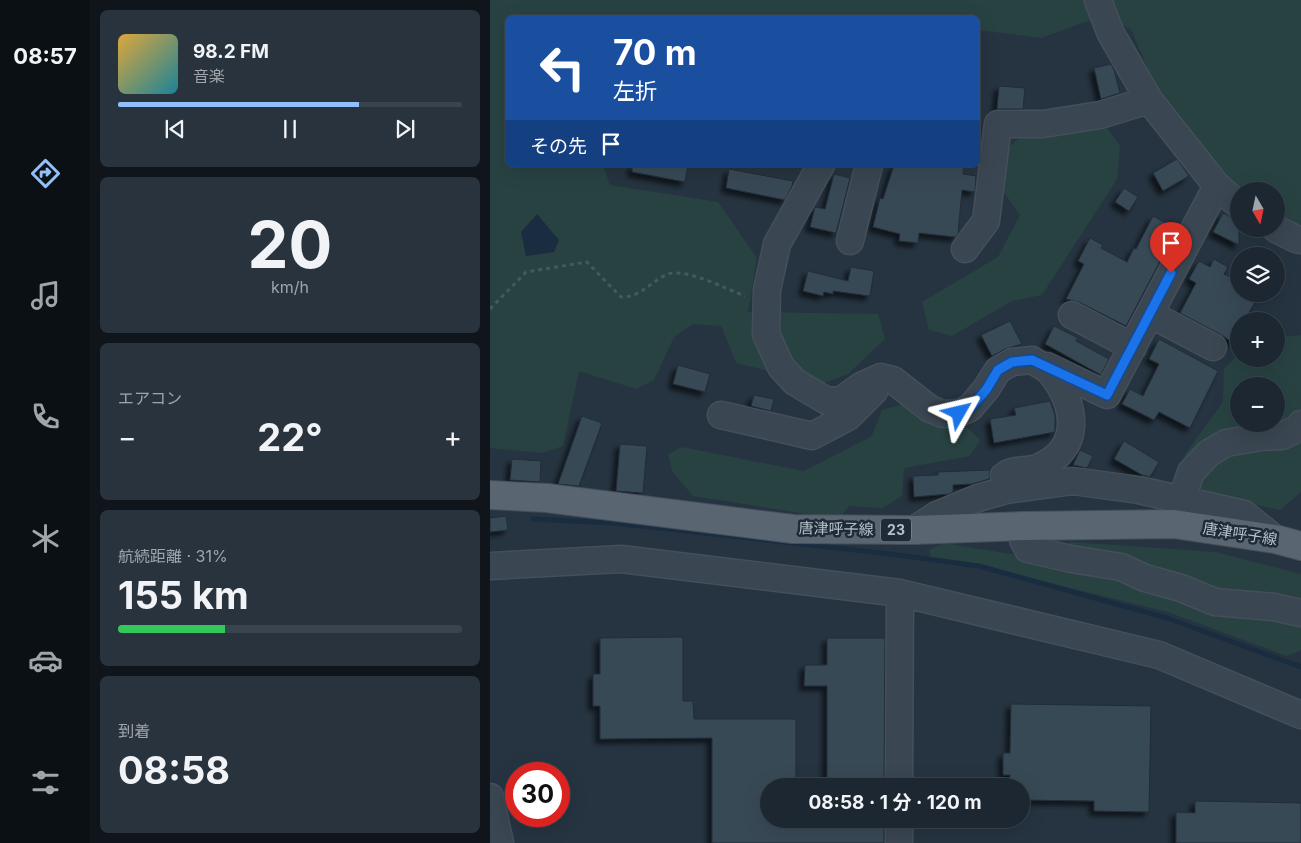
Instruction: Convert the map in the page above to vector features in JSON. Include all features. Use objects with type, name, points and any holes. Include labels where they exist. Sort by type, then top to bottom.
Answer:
[{"type":"main road","name":"唐津呼子線","points":[[490,495],[547,498],[793,528],[914,530],[1024,526],[1177,512],[1301,546]]},
{"type":"street","points":[[1098,0],[1110,32],[1149,100],[1217,186],[1230,197]]},
{"type":"street","points":[[966,249],[986,220],[998,124],[1044,124],[1100,115],[1149,100]]},
{"type":"street","points":[[812,167],[778,244],[768,290],[766,334],[781,367],[795,382],[827,401],[842,400],[861,386],[881,377],[893,380],[930,409],[943,414],[959,413],[970,408],[986,390],[998,370],[1012,362],[1032,360],[1107,395],[1217,186]]},
{"type":"street","points":[[850,241],[868,167]]},
{"type":"street","points":[[1285,234],[1301,240]]},
{"type":"street","points":[[1150,314],[1213,347]]},
{"type":"street","points":[[1072,315],[1133,347]]},
{"type":"street","points":[[1006,490],[1004,476],[1010,472],[1036,468],[1059,455],[1070,441],[1072,422],[1064,395],[1050,372],[1032,360]]},
{"type":"street","points":[[720,415],[812,436],[848,417],[877,389],[881,377]]},
{"type":"street","points":[[914,530],[937,515],[978,498],[1006,490],[1073,481],[1139,490],[1177,512],[1191,472],[1209,454],[1226,443],[1261,437],[1282,436],[1300,427],[1301,424]]},
{"type":"street","points":[[1024,526],[1023,540],[1028,549],[1070,559],[1121,567],[1145,578],[1181,588],[1215,602],[1274,607],[1301,613]]},
{"type":"street","points":[[490,566],[621,559],[900,593],[1159,655],[1301,715]]},
{"type":"street","points":[[899,778],[900,593]]},
{"type":"street","points":[[490,797],[500,843]]},
{"type":"street","points":[[899,828],[899,843]]},
{"type":"path","points":[[490,309],[526,272],[587,262],[621,297],[630,298],[669,274],[685,273],[767,304]]},
{"type":"green space","points":[[490,0],[1301,0],[1301,224],[1285,217],[1285,182],[1230,182],[1230,184],[1155,86],[1131,29],[1099,17],[1041,38],[980,30],[980,15],[505,15],[505,167],[604,167],[610,185],[718,202],[757,258],[748,312],[878,314],[885,339],[848,374],[822,384],[736,363],[721,326],[693,324],[674,337],[654,380],[636,389],[579,371],[563,446],[542,453],[490,448]]},
{"type":"green space","points":[[1103,122],[1120,146],[1117,179],[1042,295],[1012,301],[952,336],[929,330],[922,302],[998,257],[1020,215],[998,184],[1005,150],[1028,131]]},
{"type":"green space","points":[[1301,335],[1301,492],[1280,510],[1191,491],[1184,456],[1223,402],[1224,369],[1230,363],[1230,367],[1285,367],[1285,337]]},
{"type":"green space","points":[[903,404],[939,427],[967,427],[980,440],[970,456],[904,468],[902,496],[882,508],[849,506],[838,519],[693,496],[672,471],[668,454],[682,447],[804,471],[872,436],[882,410]]},
{"type":"green space","points":[[1071,542],[1216,552],[1301,574],[1301,650],[1287,656],[1168,612],[978,565],[931,558],[929,550],[944,543],[1047,560],[1057,547]]},
{"type":"water","points":[[537,214],[559,240],[554,252],[526,256],[521,232]]},
{"type":"building","points":[[1111,64],[1120,93],[1101,99],[1094,68]]},
{"type":"building","points":[[999,86],[1025,88],[1023,109],[997,109]]},
{"type":"building","points":[[1177,159],[1189,176],[1163,191],[1153,173]]},
{"type":"building","points":[[632,167],[688,167],[685,182],[632,172]]},
{"type":"building","points":[[893,167],[964,167],[963,174],[976,176],[975,192],[962,190],[958,234],[955,237],[919,233],[918,243],[899,241],[900,234],[873,227],[880,198],[883,199]]},
{"type":"building","points":[[729,169],[793,181],[792,186],[785,200],[726,188]]},
{"type":"building","points":[[834,174],[850,178],[836,233],[810,227],[815,207],[825,209]]},
{"type":"building","points":[[1124,188],[1138,197],[1129,211],[1115,202]]},
{"type":"building","points":[[1223,213],[1230,216],[1230,238],[1239,238],[1239,245],[1213,232]]},
{"type":"building","points":[[1153,216],[1177,229],[1126,326],[1079,302],[1066,299],[1084,264],[1078,261],[1090,238],[1103,245],[1101,248],[1127,262]]},
{"type":"building","points":[[1214,259],[1228,267],[1224,274],[1230,277],[1230,302],[1255,302],[1249,312],[1230,312],[1230,341],[1180,313],[1196,283],[1189,279],[1199,261],[1210,267]]},
{"type":"building","points":[[851,267],[874,271],[870,296],[833,291],[833,294],[824,292],[823,296],[803,291],[808,271],[848,281]]},
{"type":"building","points":[[1010,321],[1022,344],[1005,349],[992,356],[981,335]]},
{"type":"building","points":[[1054,326],[1078,338],[1076,341],[1109,359],[1101,375],[1045,344]]},
{"type":"building","points":[[1159,339],[1218,371],[1190,428],[1159,412],[1154,420],[1122,404],[1130,389],[1143,396],[1159,364],[1149,359]]},
{"type":"building","points":[[678,365],[710,374],[705,392],[673,384]]},
{"type":"building","points":[[754,395],[774,399],[771,411],[751,406]]},
{"type":"building","points":[[1050,401],[1055,415],[1055,432],[994,443],[990,419],[1016,415],[1014,408]]},
{"type":"building","points":[[582,416],[602,423],[579,486],[558,484]]},
{"type":"building","points":[[1124,441],[1159,462],[1150,477],[1142,475],[1114,459]]},
{"type":"building","points":[[620,444],[647,446],[643,493],[616,491]]},
{"type":"building","points":[[1080,450],[1093,456],[1087,468],[1073,465]]},
{"type":"building","points":[[512,459],[541,461],[540,482],[510,480]]},
{"type":"building","points":[[990,470],[989,479],[972,484],[953,485],[953,492],[949,494],[914,497],[913,476],[938,475],[938,472]]},
{"type":"building","points":[[506,516],[508,530],[490,532],[490,518]]},
{"type":"building","points":[[683,637],[683,701],[693,701],[694,719],[796,719],[796,778],[760,778],[760,828],[884,828],[884,843],[712,843],[712,738],[600,739],[600,706],[593,706],[593,674],[600,674],[600,638]]},
{"type":"building","points":[[827,638],[885,638],[884,778],[827,778],[827,686],[804,686],[805,665],[827,665]]},
{"type":"building","points":[[1011,704],[1151,706],[1149,812],[1094,811],[1094,801],[1030,800],[1030,778],[1010,778],[1010,775],[1003,775],[1003,753],[1010,753]]},
{"type":"building","points":[[1195,801],[1301,803],[1301,843],[1176,843],[1176,812],[1195,813]]},
{"type":"waterway","points":[[533,519],[613,523],[882,553],[979,566],[1167,618],[1301,667]]},
{"type":"route","points":[[959,413],[970,408],[986,390],[998,370],[1012,362],[1032,360],[1107,395],[1171,273]]}]
